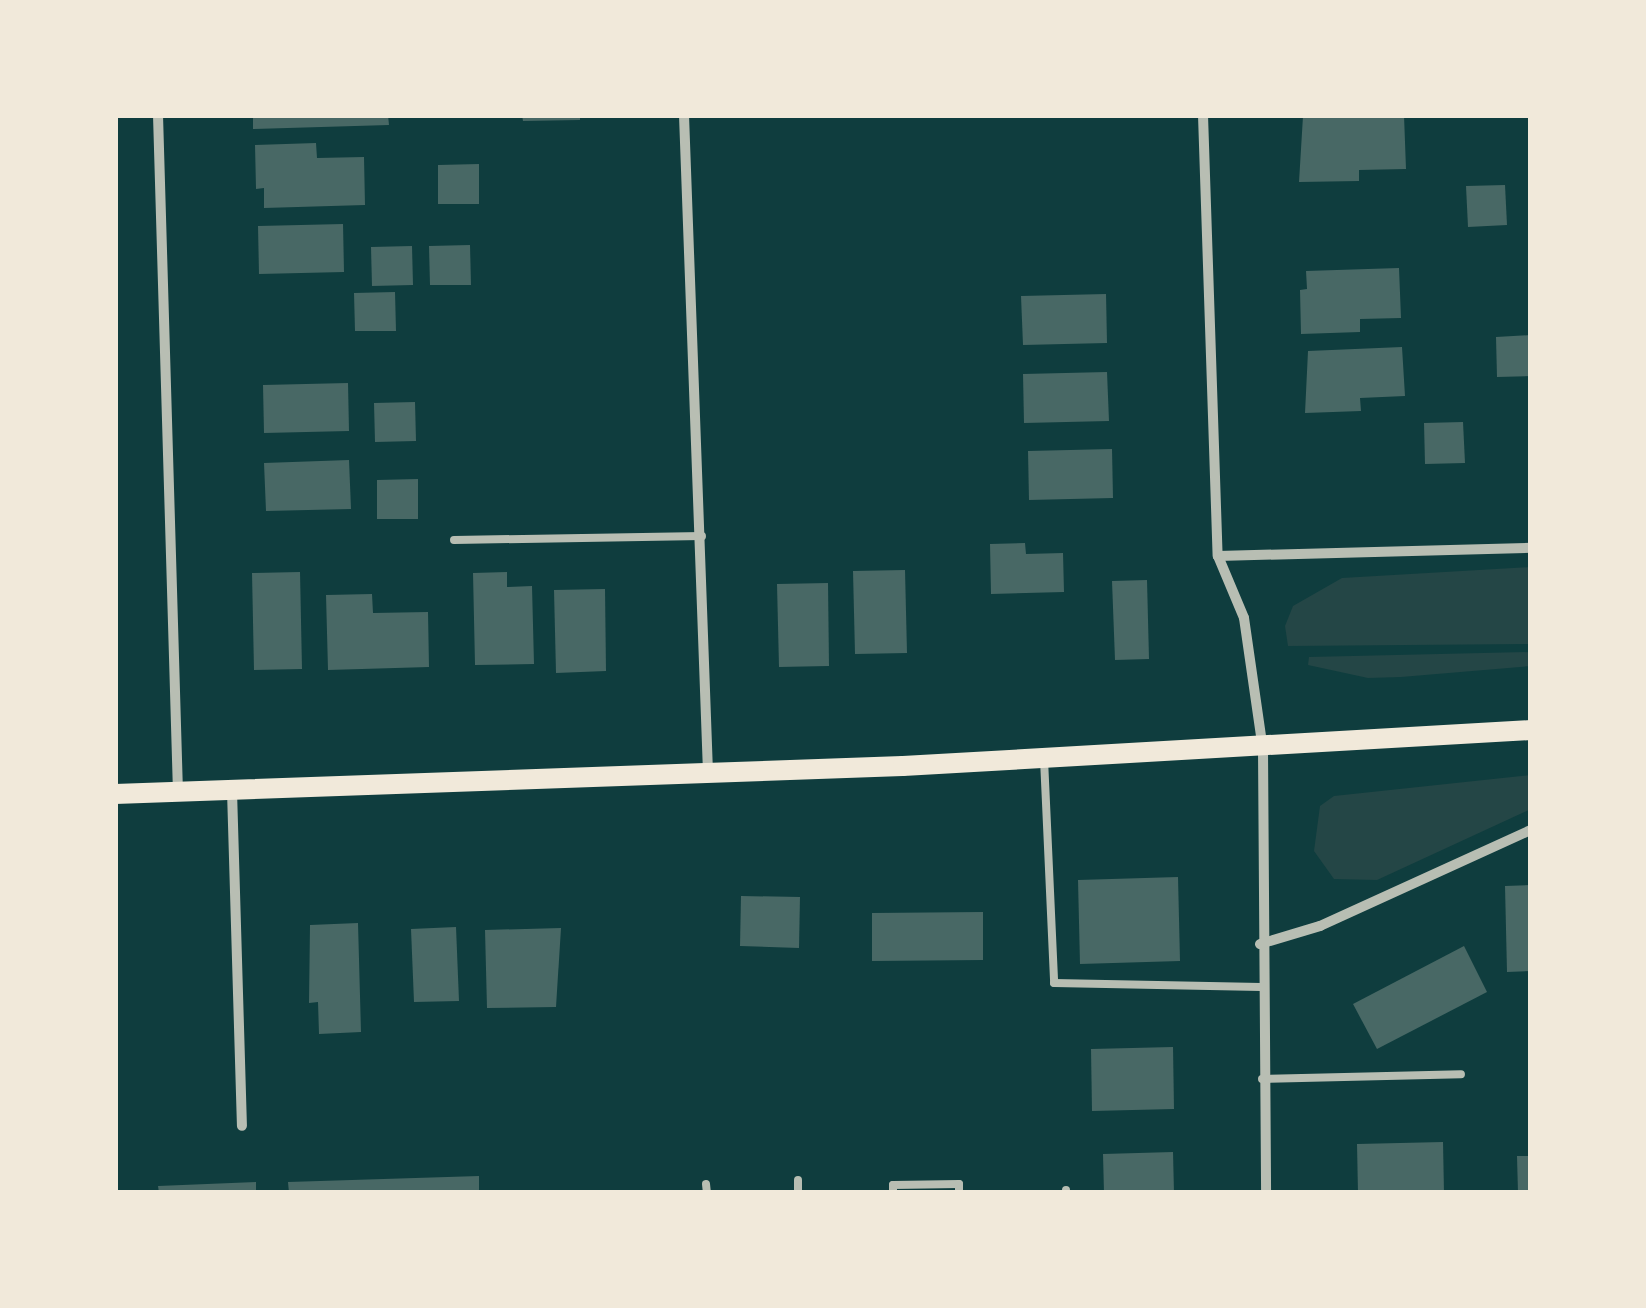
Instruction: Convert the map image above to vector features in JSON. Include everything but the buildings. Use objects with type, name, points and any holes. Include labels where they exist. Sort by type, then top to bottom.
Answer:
[{"type":"main road","points":[[115,794],[1263,750],[1531,730]]},
{"type":"street","points":[[158,115],[178,791]]},
{"type":"street","points":[[684,115],[708,773]]},
{"type":"street","points":[[1203,115],[1218,556],[1244,618],[1263,750],[1260,944],[1266,1193]]},
{"type":"street","points":[[1218,556],[1531,548]]},
{"type":"street","points":[[232,790],[242,1126]]},
{"type":"street","points":[[1260,944],[1320,926],[1531,830]]},
{"type":"lane","points":[[454,540],[702,536]]},
{"type":"lane","points":[[1044,759],[1054,983],[1261,987]]},
{"type":"lane","points":[[1262,1079],[1461,1074]]},
{"type":"lane","points":[[798,1180],[798,1193]]},
{"type":"lane","points":[[893,1193],[893,1185],[958,1184],[958,1193]]},
{"type":"shaded area","points":[[1531,567],[1531,644],[1288,646],[1285,626],[1293,606],[1342,578]]},
{"type":"shaded area","points":[[1531,652],[1531,666],[1401,677],[1368,678],[1308,665],[1309,657]]},
{"type":"shaded area","points":[[1531,775],[1531,809],[1377,880],[1334,879],[1314,851],[1320,806],[1334,796]]}]
